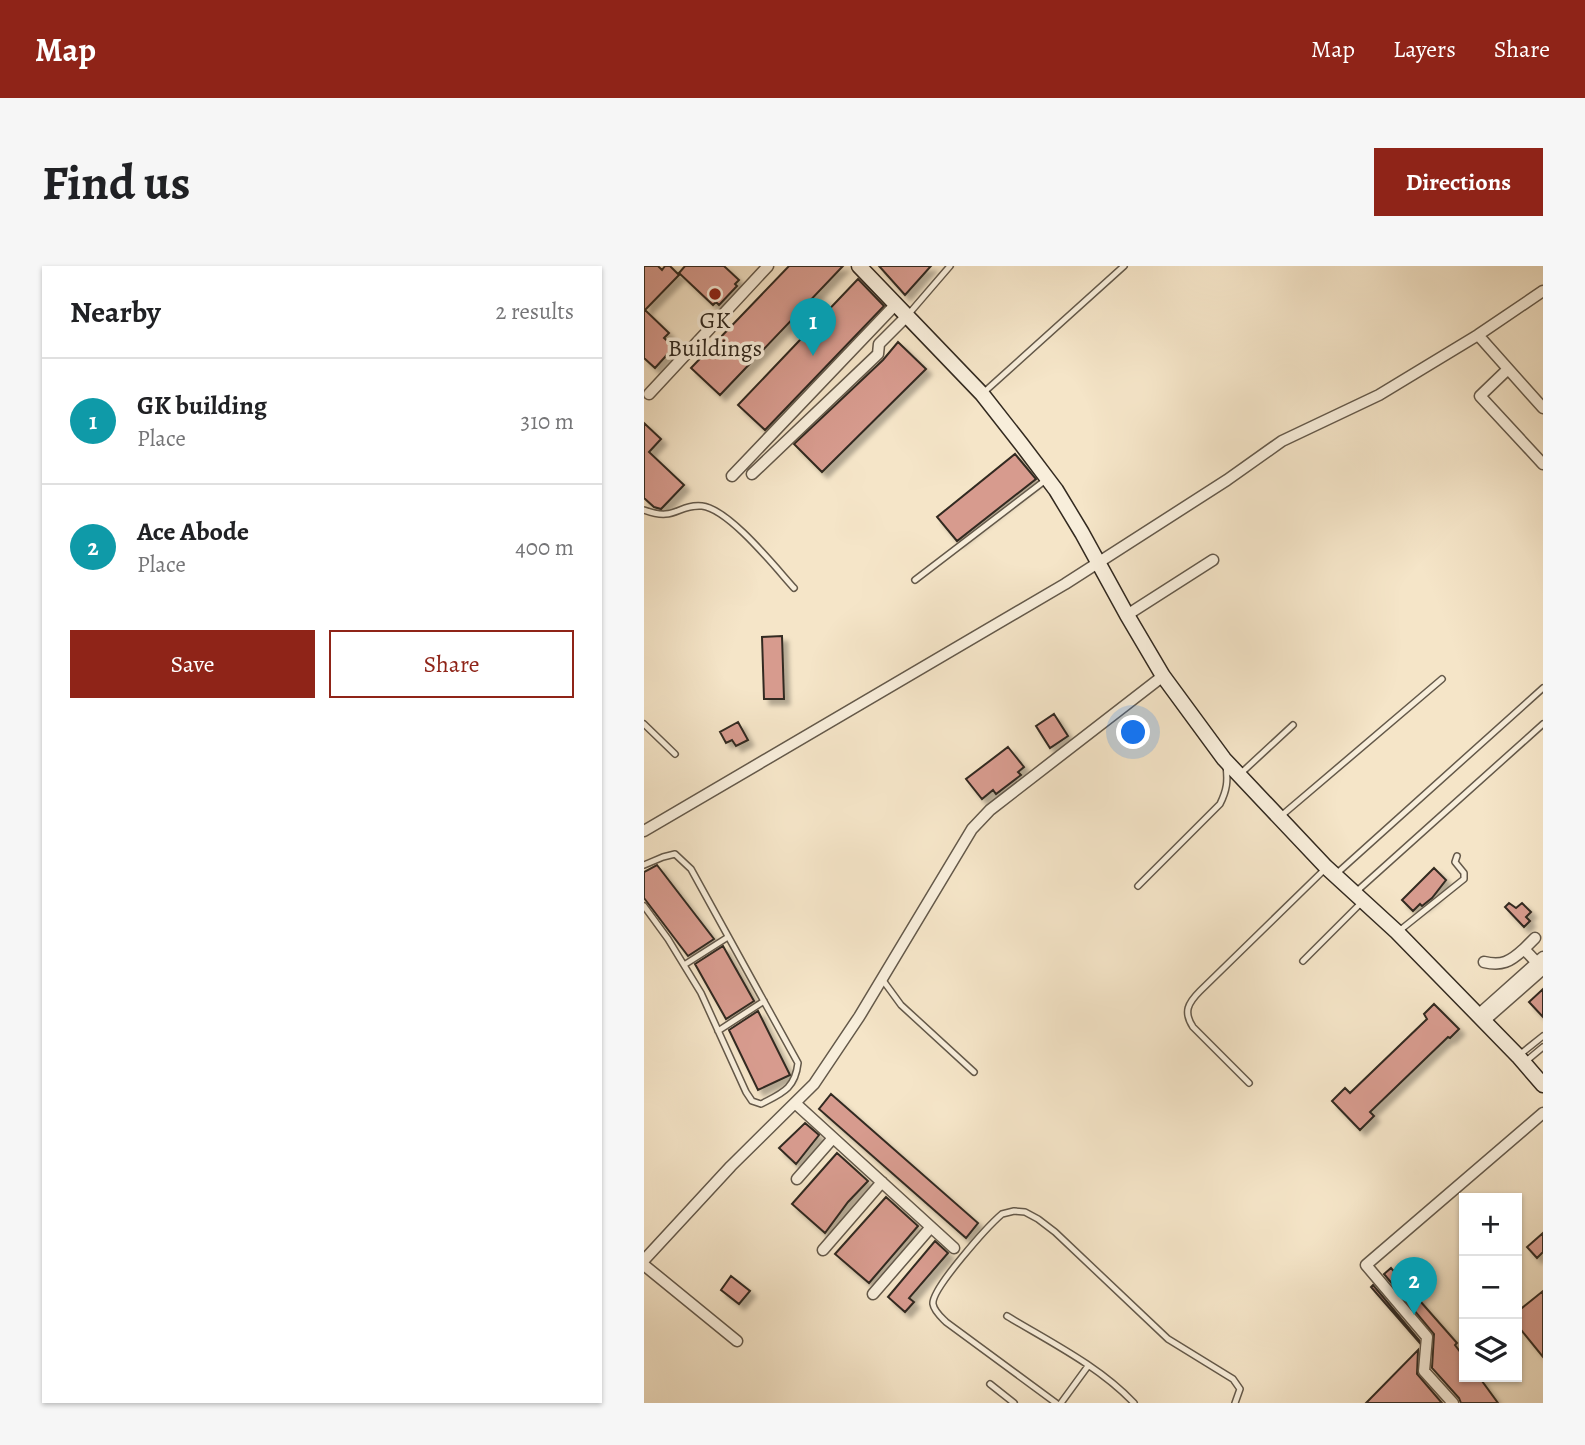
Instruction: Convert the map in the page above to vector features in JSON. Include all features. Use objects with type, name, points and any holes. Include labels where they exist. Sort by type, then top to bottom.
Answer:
[{"type":"main road","points":[[859,266],[982,394],[1047,479],[1163,676],[1224,759],[1331,871],[1397,933],[1522,1059],[1543,1085]]},
{"type":"street","points":[[649,394],[768,266]]},
{"type":"street","points":[[644,831],[1099,564],[1282,441],[1379,395],[1478,335],[1543,291]]},
{"type":"street","points":[[732,476],[896,304]]},
{"type":"street","points":[[752,474],[878,354],[879,344],[907,316]]},
{"type":"street","points":[[1478,335],[1543,408]]},
{"type":"street","points":[[1507,370],[1480,396],[1543,464]]},
{"type":"street","points":[[1127,615],[1213,560]]},
{"type":"street","points":[[644,1260],[731,1166],[814,1084],[882,979],[972,829],[990,810],[1163,676]]},
{"type":"street","points":[[1484,962],[1503,964],[1510,961],[1535,938]]},
{"type":"street","points":[[1481,1018],[1541,964],[1524,949]]},
{"type":"street","points":[[795,1103],[954,1248]]},
{"type":"street","points":[[1453,1403],[1424,1371],[1427,1337],[1366,1265],[1543,1112]]},
{"type":"street","points":[[797,1180],[832,1138]]},
{"type":"street","points":[[822,1250],[881,1182]]},
{"type":"street","points":[[873,1294],[931,1227]]},
{"type":"street","points":[[644,1265],[737,1341]]},
{"type":"lane","points":[[907,316],[950,266]]},
{"type":"lane","points":[[982,394],[1124,266]]},
{"type":"lane","points":[[915,580],[1047,479]]},
{"type":"lane","points":[[644,510],[666,516],[699,506],[712,509],[734,524],[794,588]]},
{"type":"lane","points":[[1279,818],[1442,679]]},
{"type":"lane","points":[[1249,1083],[1193,1027],[1188,1018],[1188,1006],[1200,991],[1331,871],[1543,688]]},
{"type":"lane","points":[[644,724],[675,754]]},
{"type":"lane","points":[[1303,961],[1359,897],[1543,724]]},
{"type":"lane","points":[[1239,775],[1293,725]]},
{"type":"lane","points":[[1138,886],[1220,804],[1227,790],[1228,777],[1224,759]]},
{"type":"lane","points":[[644,865],[675,854],[691,869],[798,1063],[796,1079],[783,1092],[761,1104],[752,1101],[701,993],[644,906]]},
{"type":"lane","points":[[1397,933],[1464,879],[1464,873],[1454,862],[1457,856]]},
{"type":"lane","points":[[684,965],[728,937]]},
{"type":"lane","points":[[882,979],[901,1005],[974,1072]]},
{"type":"lane","points":[[718,1031],[764,1001]]},
{"type":"lane","points":[[1522,1059],[1543,1036]]},
{"type":"lane","points":[[1522,1059],[1543,1047]]},
{"type":"lane","points":[[783,1092],[795,1103]]},
{"type":"lane","points":[[1088,1366],[1058,1403],[946,1322],[933,1304],[940,1286],[1002,1214],[1014,1211],[1031,1216],[1055,1232],[1168,1339],[1233,1378],[1240,1389],[1235,1403]]},
{"type":"lane","points":[[1007,1315],[1088,1366],[1121,1389],[1134,1403]]},
{"type":"lane","points":[[990,1384],[1014,1403]]},
{"type":"building","points":[[644,266],[658,266],[662,270],[665,266],[670,266],[679,275],[645,310],[669,333],[664,338],[674,347],[655,368],[644,358]]},
{"type":"building","name":"GK Buildings","points":[[685,266],[724,266],[739,280],[735,284],[737,286],[719,305],[716,302],[713,305],[679,273]]},
{"type":"building","points":[[789,266],[843,266],[720,395],[691,368]]},
{"type":"building","points":[[879,266],[931,266],[905,295]]},
{"type":"building","points":[[858,279],[884,306],[765,430],[738,405]]},
{"type":"building","points":[[898,342],[926,369],[822,472],[794,444],[883,360]]},
{"type":"building","points":[[644,423],[661,439],[649,452],[684,485],[661,509],[654,507],[644,498]]},
{"type":"building","points":[[1015,454],[1036,479],[957,541],[937,517]]},
{"type":"building","points":[[782,636],[784,699],[764,699],[762,637]]},
{"type":"building","points":[[1054,714],[1068,736],[1050,748],[1036,726]]},
{"type":"building","points":[[738,722],[748,740],[736,746],[732,740],[726,743],[720,732]]},
{"type":"building","points":[[1008,747],[1024,767],[1018,772],[1021,775],[996,794],[993,790],[982,799],[966,779]]},
{"type":"building","points":[[657,865],[714,939],[688,956],[644,898],[644,872]]},
{"type":"building","points":[[1434,868],[1446,880],[1432,898],[1413,911],[1402,900]]},
{"type":"building","points":[[1509,903],[1516,908],[1522,903],[1531,912],[1526,917],[1530,921],[1524,927],[1505,907]]},
{"type":"building","points":[[723,946],[754,1001],[726,1019],[695,964]]},
{"type":"building","points":[[1543,989],[1543,1017],[1529,1002]]},
{"type":"building","points":[[1434,1004],[1459,1029],[1370,1112],[1374,1116],[1360,1130],[1332,1101],[1345,1088],[1350,1093],[1427,1019],[1424,1014]]},
{"type":"building","points":[[758,1011],[790,1075],[758,1090],[729,1030]]},
{"type":"building","points":[[831,1094],[978,1223],[966,1238],[819,1109]]},
{"type":"building","points":[[805,1123],[819,1135],[796,1164],[779,1148]]},
{"type":"building","points":[[837,1153],[868,1181],[825,1233],[792,1204]]},
{"type":"building","points":[[886,1197],[918,1226],[869,1283],[835,1254]]},
{"type":"building","points":[[1543,1233],[1543,1252],[1537,1258],[1527,1247]]},
{"type":"building","points":[[935,1241],[948,1253],[909,1298],[914,1302],[905,1312],[888,1297]]},
{"type":"building","points":[[1391,1268],[1457,1343],[1459,1382],[1483,1382],[1498,1403],[1461,1403],[1432,1368],[1434,1334],[1384,1274]]},
{"type":"building","points":[[731,1276],[750,1291],[739,1304],[721,1290]]},
{"type":"building","points":[[1373,1285],[1419,1340],[1419,1342],[1371,1287]]},
{"type":"building","points":[[1543,1291],[1543,1357],[1522,1331],[1522,1308]]},
{"type":"building","points":[[1418,1350],[1417,1374],[1442,1403],[1366,1403]]},
{"type":"place","name":"GK Buildings","points":[[715,294]]},
{"type":"place","name":"GK building","points":[[813,356]]},
{"type":"place","name":"Ace Abode","points":[[1414,1315]]}]
